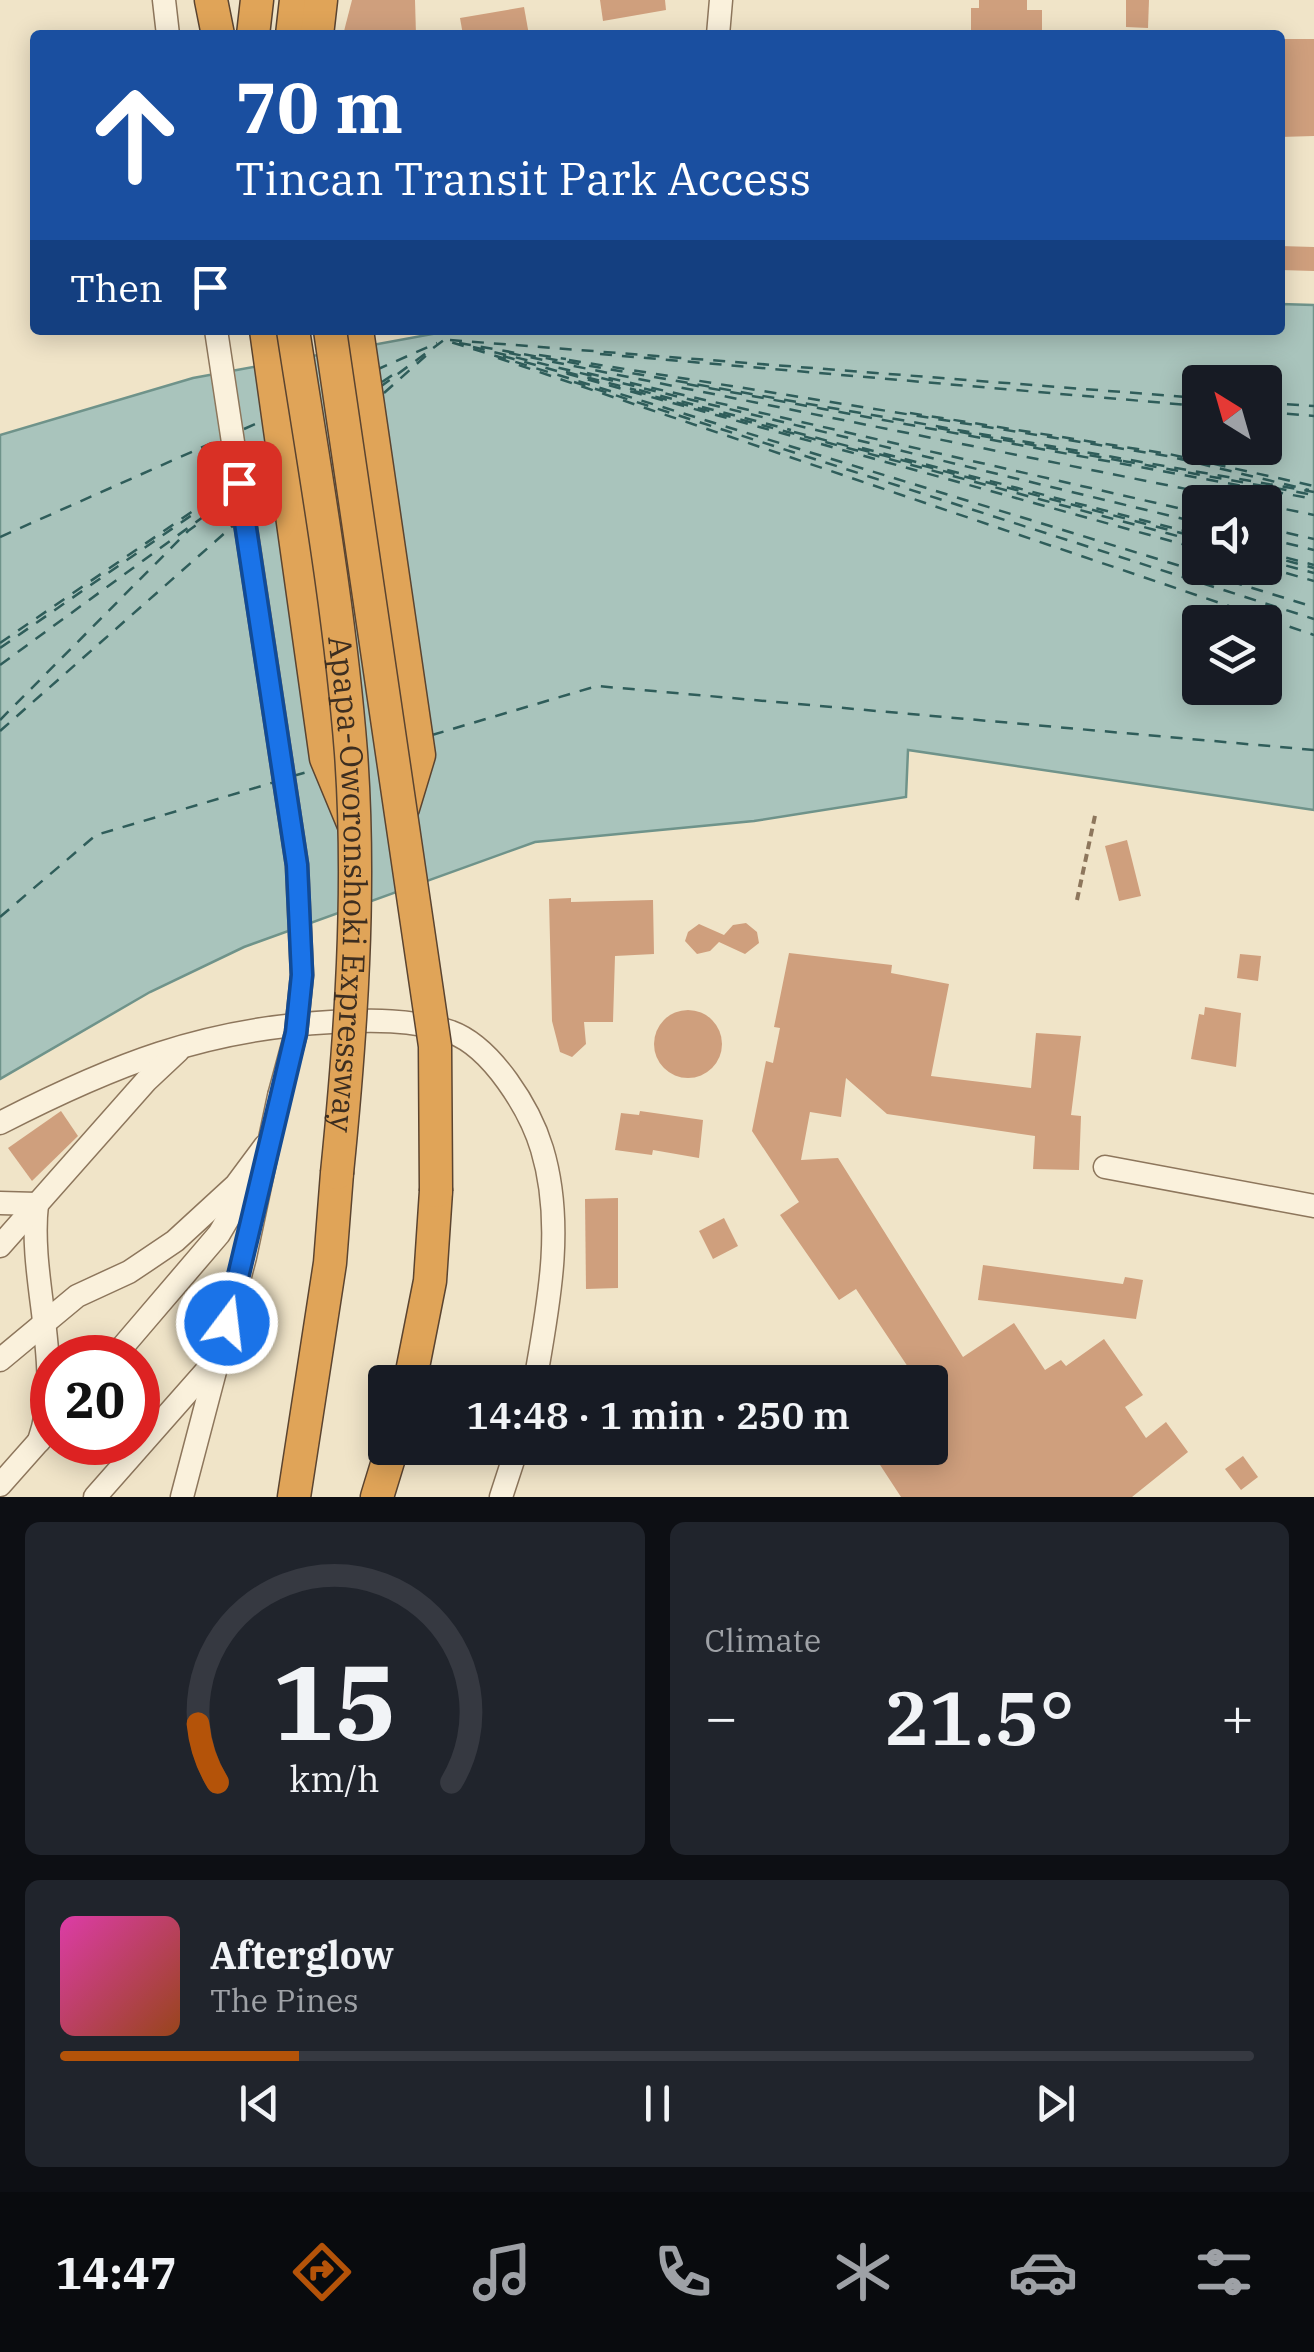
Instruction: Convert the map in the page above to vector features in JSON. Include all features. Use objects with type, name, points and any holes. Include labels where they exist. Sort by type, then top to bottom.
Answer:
[{"type":"highway","points":[[211,0],[217,30]]},
{"type":"highway","points":[[254,30],[257,0]]},
{"type":"highway","points":[[293,30],[296,0]]},
{"type":"highway","points":[[318,30],[321,0]]},
{"type":"highway","points":[[267,335],[326,758],[353,823]]},
{"type":"highway","name":"Apapa-Oworonshoki Expressway","points":[[294,335],[328,560],[351,754],[353,823],[350,1022],[330,1264],[294,1497]]},
{"type":"highway","name":"Apapa-Oworonshoki Expressway","points":[[331,335],[435,1046],[436,1191],[430,1281],[413,1365]]},
{"type":"highway","points":[[359,335],[419,754],[403,808]]},
{"type":"highway","points":[[378,1497],[387,1465]]},
{"type":"street","points":[[164,0],[167,30]]},
{"type":"street","points":[[718,30],[721,0]]},
{"type":"street","points":[[182,1497],[296,1033],[302,975],[297,865],[217,335]]},
{"type":"street","points":[[0,1123],[82,1080],[194,1041],[258,1026],[384,1019],[451,1032],[503,1076],[542,1147],[554,1238],[537,1365]]},
{"type":"street","points":[[0,1246],[146,1081],[194,1041]]},
{"type":"street","points":[[0,1360],[77,1296],[129,1272],[176,1241],[236,1185],[270,1139]]},
{"type":"street","points":[[132,1335],[219,1234],[270,1139]]},
{"type":"street","points":[[1105,1167],[1314,1206]]},
{"type":"street","points":[[0,1203],[37,1204]]},
{"type":"street","points":[[37,1204],[33,1237],[43,1335]]},
{"type":"street","points":[[95,1497],[218,1356]]},
{"type":"street","points":[[0,1485],[30,1451]]},
{"type":"street","points":[[501,1497],[511,1465]]},
{"type":"path","points":[[1077,900],[1096,811]]},
{"type":"water","points":[[1285,304],[1314,305],[1314,810],[908,750],[906,797],[754,821],[535,842],[244,947],[150,992],[0,1079],[0,435],[193,378],[427,335],[1285,335]]},
{"type":"building","points":[[352,0],[415,0],[416,30],[344,30]]},
{"type":"building","points":[[600,0],[665,0],[666,10],[603,21]]},
{"type":"building","points":[[979,0],[1027,0],[1027,10],[1042,10],[1042,30],[971,30],[971,8],[979,8]]},
{"type":"building","points":[[1126,0],[1149,0],[1148,28],[1126,27]]},
{"type":"building","points":[[524,7],[528,30],[462,30],[460,18]]},
{"type":"building","points":[[1285,39],[1314,39],[1314,136],[1285,137]]},
{"type":"building","points":[[1285,246],[1314,247],[1314,271],[1285,270]]},
{"type":"building","points":[[1127,840],[1141,896],[1119,901],[1105,846]]},
{"type":"building","points":[[571,898],[571,902],[653,900],[654,954],[615,956],[613,1022],[584,1022],[586,1044],[572,1057],[560,1052],[552,1021],[549,899]]},
{"type":"building","points":[[746,923],[757,932],[759,943],[745,954],[719,942],[710,951],[697,954],[685,941],[688,932],[699,924],[724,935],[733,925]]},
{"type":"building","points":[[789,953],[892,965],[891,973],[949,984],[931,1076],[1031,1088],[1036,1033],[1081,1036],[1071,1115],[1081,1116],[1079,1170],[1033,1169],[1035,1136],[887,1114],[846,1078],[841,1117],[810,1112],[801,1160],[838,1158],[963,1357],[1014,1323],[1045,1370],[1061,1360],[1066,1366],[1104,1339],[1143,1395],[1125,1407],[1146,1438],[1166,1422],[1188,1452],[1132,1497],[901,1497],[880,1465],[948,1465],[948,1365],[907,1365],[856,1289],[839,1300],[780,1215],[799,1202],[752,1131],[766,1061],[773,1063],[780,1028],[774,1027]]},
{"type":"building","points":[[1240,954],[1261,956],[1258,981],[1237,978]]},
{"type":"building","points":[[1205,1007],[1241,1013],[1236,1067],[1191,1059],[1199,1014],[1204,1015]]},
{"type":"building","points":[[688,1010],[712,1020],[722,1044],[712,1068],[688,1078],[664,1068],[654,1044],[664,1020]]},
{"type":"building","points":[[61,1111],[78,1136],[32,1181],[8,1148]]},
{"type":"building","points":[[640,1111],[703,1120],[699,1158],[653,1150],[652,1155],[615,1150],[621,1113],[639,1115]]},
{"type":"building","points":[[618,1198],[618,1288],[586,1289],[585,1199]]},
{"type":"building","points":[[724,1218],[738,1246],[713,1259],[699,1231]]},
{"type":"building","points":[[983,1265],[1123,1284],[1125,1277],[1143,1280],[1136,1319],[978,1300]]},
{"type":"building","points":[[1243,1456],[1258,1477],[1241,1490],[1225,1469]]},
{"type":"ferry route","points":[[380,387],[444,340],[1314,607]]},
{"type":"ferry route","points":[[450,340],[1182,397]]},
{"type":"ferry route","points":[[376,370],[437,343]]},
{"type":"ferry route","points":[[459,343],[1314,492]]},
{"type":"ferry route","points":[[473,347],[1182,519]]},
{"type":"ferry route","points":[[384,393],[430,352]]},
{"type":"ferry route","points":[[509,353],[1182,488]]},
{"type":"ferry route","points":[[600,354],[1182,404]]},
{"type":"ferry route","points":[[539,355],[566,359]]},
{"type":"ferry route","points":[[503,356],[1182,544]]},
{"type":"ferry route","points":[[498,358],[1314,635]]},
{"type":"ferry route","points":[[569,360],[1168,456],[1309,490]]},
{"type":"ferry route","points":[[382,382],[400,370]]},
{"type":"ferry route","points":[[566,372],[636,390]]},
{"type":"ferry route","points":[[587,373],[1182,509]]},
{"type":"ferry route","points":[[574,382],[1314,619]]},
{"type":"ferry route","points":[[687,384],[1314,499]]},
{"type":"ferry route","points":[[639,390],[699,406]]},
{"type":"ferry route","points":[[634,391],[1182,537]]},
{"type":"ferry route","points":[[1282,404],[1314,406]]},
{"type":"ferry route","points":[[702,407],[791,430]]},
{"type":"ferry route","points":[[910,413],[1169,454],[1314,486]]},
{"type":"ferry route","points":[[1282,413],[1314,416]]},
{"type":"ferry route","points":[[244,429],[264,420]]},
{"type":"ferry route","points":[[938,428],[1122,461]]},
{"type":"ferry route","points":[[794,432],[1182,533]]},
{"type":"ferry route","points":[[0,537],[223,438]]},
{"type":"ferry route","points":[[862,448],[1182,530]]},
{"type":"ferry route","points":[[1123,461],[1314,495]]},
{"type":"ferry route","points":[[247,477],[269,462]]},
{"type":"ferry route","points":[[251,481],[269,468]]},
{"type":"ferry route","points":[[248,486],[270,470]]},
{"type":"ferry route","points":[[0,643],[231,485]]},
{"type":"ferry route","points":[[0,648],[228,490]]},
{"type":"ferry route","points":[[252,509],[273,491]]},
{"type":"ferry route","points":[[0,665],[229,498]]},
{"type":"ferry route","points":[[0,720],[188,531],[230,500]]},
{"type":"ferry route","points":[[1282,508],[1314,515]]},
{"type":"ferry route","points":[[0,731],[235,524]]},
{"type":"ferry route","points":[[1282,532],[1314,539]]},
{"type":"ferry route","points":[[1282,542],[1314,550]]},
{"type":"ferry route","points":[[1282,557],[1314,565]]},
{"type":"ferry route","points":[[1282,560],[1314,568]]},
{"type":"ferry route","points":[[1282,565],[1314,573]]},
{"type":"ferry route","points":[[1282,572],[1314,581]]},
{"type":"ferry route","points":[[432,735],[597,686],[1314,750]]},
{"type":"ferry route","points":[[293,776],[314,770]]},
{"type":"ferry route","points":[[0,917],[96,835],[275,782]]},
{"type":"route","points":[[227,1323],[296,1033],[302,975],[297,865],[239,483]]}]
